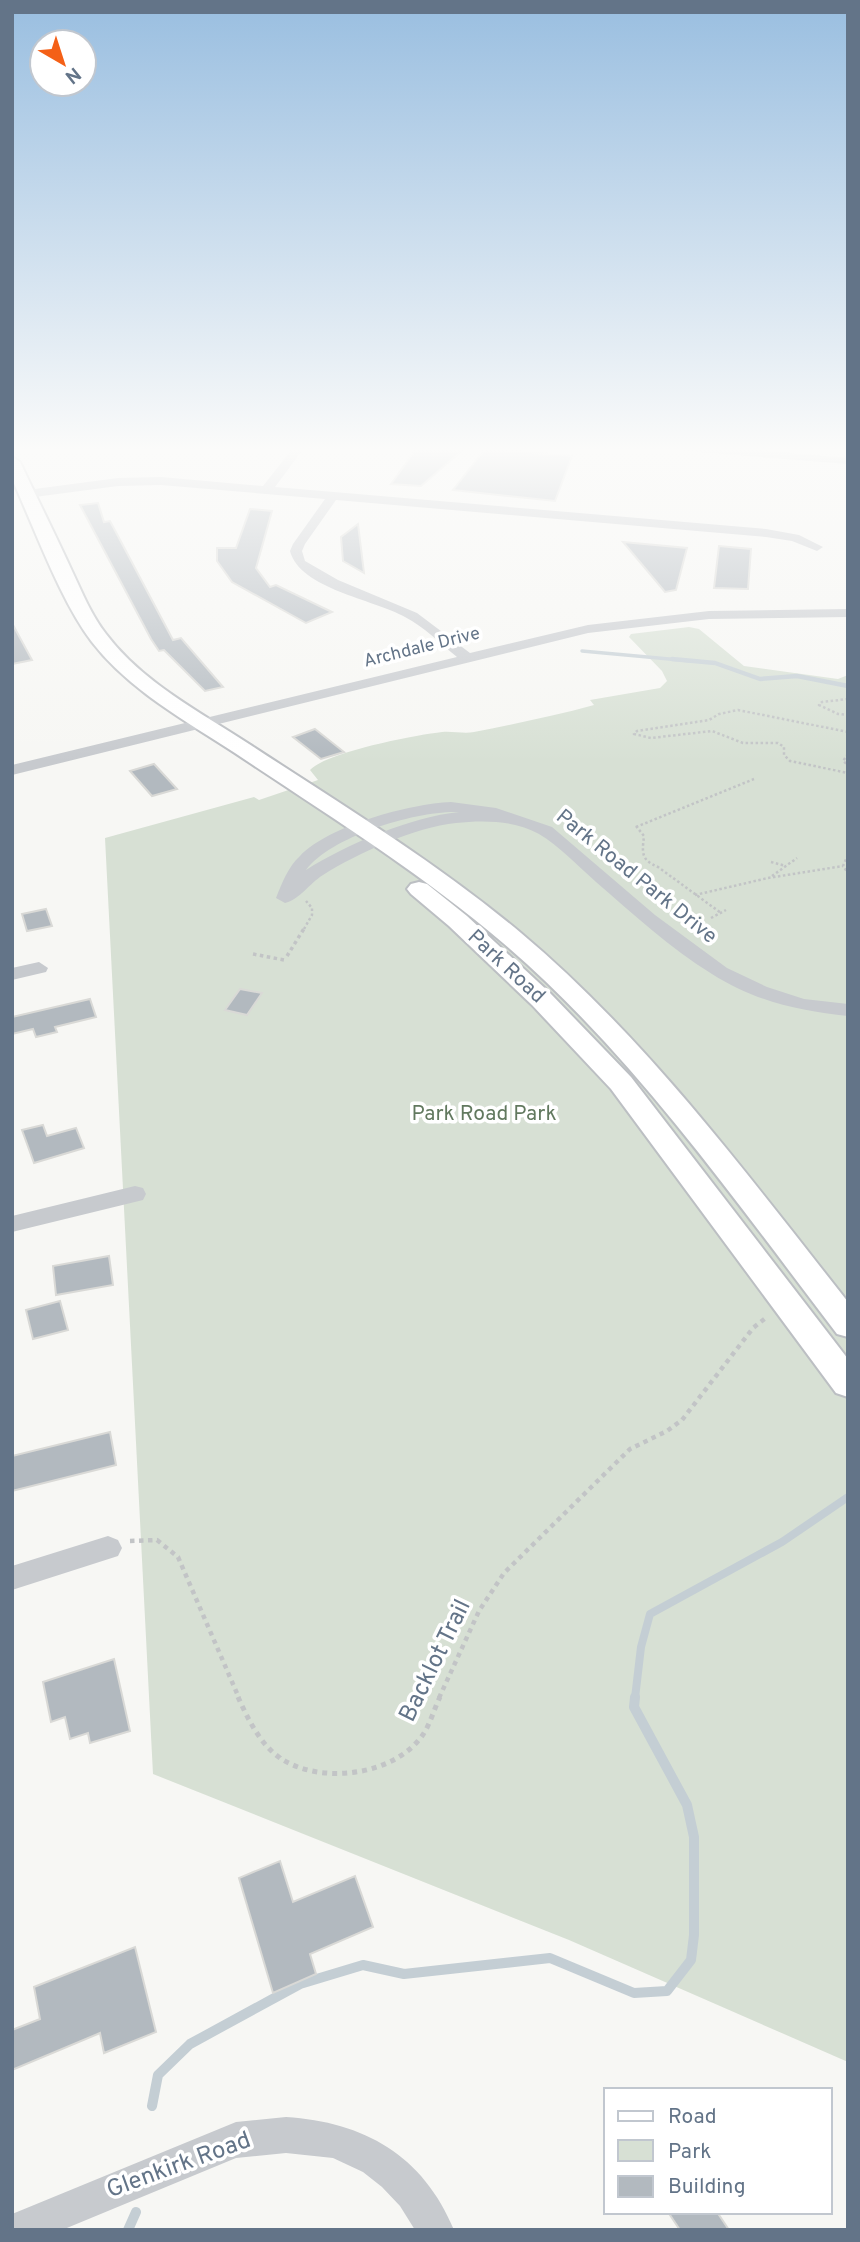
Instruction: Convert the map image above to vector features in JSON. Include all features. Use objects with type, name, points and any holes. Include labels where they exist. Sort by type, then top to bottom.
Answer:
[{"type":"main road","name":"Park Road","points":[[55,553],[93,632],[92,645],[106,666],[145,703],[192,725],[361,839],[476,909],[553,974],[656,1080],[848,1325]]},
{"type":"main road","name":"Park Road","points":[[361,839],[458,921],[576,1034],[621,1083],[848,1384]]},
{"type":"street","points":[[296,553],[299,562],[317,575],[407,612],[466,657]]},
{"type":"street","name":"Archdale Drive","points":[[12,770],[548,637],[667,618],[757,612],[848,613]]},
{"type":"street","name":"Park Road Park Drive","points":[[361,839],[453,817],[489,816],[514,819],[546,831],[647,919],[726,975],[750,988],[796,1003],[848,1010]]},
{"type":"street","points":[[12,974],[39,968]]},
{"type":"street","points":[[12,1224],[135,1194]]},
{"type":"street","points":[[12,1578],[108,1548]]},
{"type":"street","name":"Glenkirk Road","points":[[17,2230],[236,2140],[271,2134],[317,2136],[360,2150],[380,2162],[412,2192],[436,2230]]},
{"type":"path","points":[[848,699],[822,702],[819,705],[838,714],[848,715]]},
{"type":"path","points":[[848,732],[738,710],[709,719],[638,731],[634,734],[640,738],[651,738],[712,731],[743,743],[778,743],[784,747],[784,755],[790,761],[848,773]]},
{"type":"path","points":[[848,754],[843,761],[848,765]]},
{"type":"path","points":[[720,913],[643,859],[644,836],[636,827],[754,779]]},
{"type":"path","points":[[842,866],[848,855]]},
{"type":"path","points":[[770,877],[797,858]]},
{"type":"path","points":[[772,862],[786,866]]},
{"type":"path","points":[[695,895],[770,877],[842,866]]},
{"type":"path","points":[[842,866],[848,873]]},
{"type":"path","points":[[287,956],[313,911],[302,899],[303,895]]},
{"type":"path","points":[[711,918],[726,910]]},
{"type":"path","points":[[253,954],[284,960]]},
{"type":"path","name":"Backlot Trail","points":[[108,1548],[147,1537],[160,1540],[173,1550],[183,1566],[252,1727],[280,1758],[302,1769],[329,1774],[344,1775],[369,1770],[402,1754],[422,1736],[479,1611],[503,1573],[629,1449],[667,1431],[682,1419],[753,1328],[773,1314]]},
{"type":"green space","name":"Park Road Park","points":[[689,627],[699,629],[744,666],[838,679],[848,675],[848,2062],[569,1940],[153,1774],[105,838],[254,797],[259,800],[318,780],[310,770],[319,763],[372,745],[442,732],[474,732],[594,705],[590,700],[660,688],[667,681],[662,671],[629,637],[631,634]]},
{"type":"building","points":[[105,553],[127,553],[173,640],[181,638],[223,687],[205,691],[164,650],[159,651]]},
{"type":"building","points":[[217,553],[260,553],[256,568],[270,587],[276,585],[332,612],[306,623],[232,582],[217,561]]},
{"type":"building","points":[[342,553],[362,553],[364,573],[343,561]]},
{"type":"building","points":[[632,553],[686,553],[676,590],[665,592]]},
{"type":"building","points":[[718,553],[751,553],[748,589],[714,588]]},
{"type":"building","points":[[12,623],[32,660],[12,664]]},
{"type":"building","points":[[315,729],[344,752],[321,759],[293,737]]},
{"type":"building","points":[[154,764],[177,789],[152,796],[130,771]]},
{"type":"building","points":[[46,909],[52,926],[27,931],[22,914]]},
{"type":"building","points":[[240,989],[262,993],[247,1015],[225,1010]]},
{"type":"building","points":[[90,999],[96,1017],[55,1027],[57,1032],[36,1037],[33,1029],[12,1034],[12,1017]]},
{"type":"building","points":[[43,1125],[47,1136],[76,1128],[84,1148],[34,1163],[22,1130]]},
{"type":"building","points":[[109,1256],[113,1285],[56,1295],[53,1266]]},
{"type":"building","points":[[60,1301],[68,1330],[33,1339],[26,1310]]},
{"type":"building","points":[[110,1432],[116,1465],[12,1491],[12,1456]]},
{"type":"building","points":[[114,1659],[130,1731],[90,1743],[88,1733],[70,1739],[65,1717],[51,1722],[43,1682]]},
{"type":"building","points":[[280,1861],[293,1902],[355,1876],[373,1927],[310,1954],[316,1974],[273,1993],[239,1878]]},
{"type":"building","points":[[135,1947],[156,2032],[104,2053],[100,2033],[12,2070],[12,2030],[40,2019],[34,1987]]},
{"type":"building","points":[[669,2214],[718,2214],[729,2230],[680,2230]]},
{"type":"waterway","points":[[582,651],[691,661]]},
{"type":"waterway","points":[[672,659],[715,663],[760,679],[797,676],[848,686]]},
{"type":"waterway","points":[[635,1698],[641,1647],[650,1614],[782,1542],[848,1497]]},
{"type":"waterway","points":[[152,2106],[158,2075],[190,2044],[300,1984],[363,1965],[404,1974],[550,1958],[634,1993],[667,1991],[691,1960],[694,1935],[694,1837],[687,1805],[634,1707],[635,1697]]},
{"type":"waterway","points":[[128,2230],[136,2212]]}]
